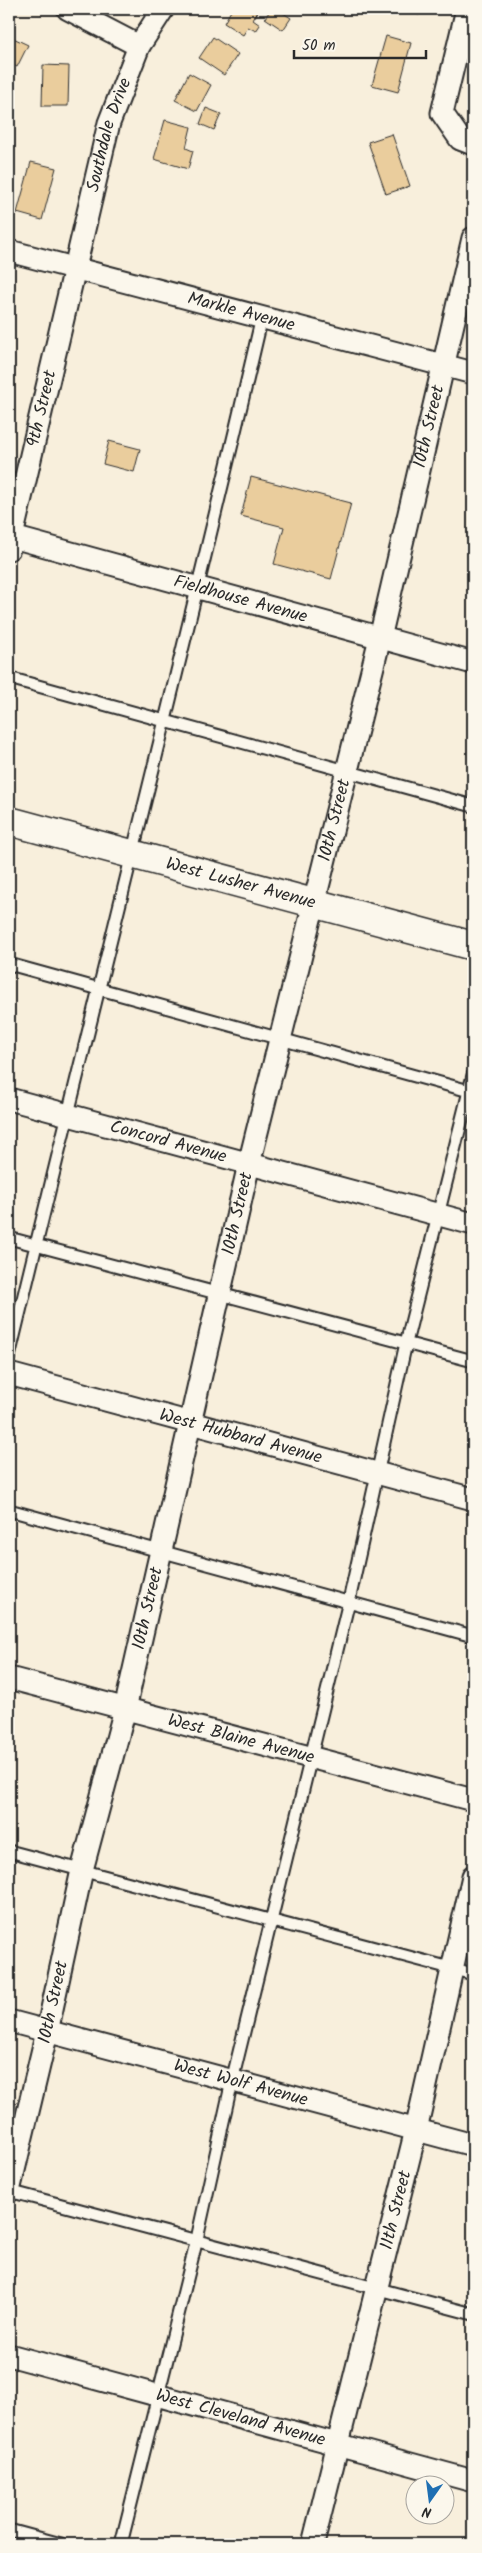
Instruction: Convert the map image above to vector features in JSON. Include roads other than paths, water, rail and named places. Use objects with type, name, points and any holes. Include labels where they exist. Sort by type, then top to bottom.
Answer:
[{"type":"main road","name":"West Lusher Avenue","points":[[9,821],[473,946]]},
{"type":"street","points":[[68,9],[139,46]]},
{"type":"street","name":"Southdale Drive","points":[[74,268],[109,123],[139,46],[162,9]]},
{"type":"street","points":[[467,9],[442,113],[460,139],[473,144]]},
{"type":"street","name":"10th Street","points":[[9,2191],[47,2032],[82,1870],[125,1708],[249,1164],[380,638],[473,238]]},
{"type":"street","name":"Markle Avenue","points":[[9,251],[473,373]]},
{"type":"street","name":"9th Street","points":[[10,540],[74,268]]},
{"type":"street","name":"Fieldhouse Avenue","points":[[10,540],[199,588],[473,663]]},
{"type":"street","name":"Concord Avenue","points":[[9,1099],[473,1224]]},
{"type":"street","name":"West Hubbard Avenue","points":[[9,1374],[473,1499]]},
{"type":"street","name":"West Blaine Avenue","points":[[9,1678],[473,1800]]},
{"type":"street","name":"11th Street","points":[[313,2544],[416,2130],[473,1876]]},
{"type":"street","name":"West Wolf Avenue","points":[[9,2021],[473,2145]]},
{"type":"street","name":"West Cleveland Avenue","points":[[9,2354],[473,2481]]},
{"type":"lane","points":[[9,1357],[98,988],[199,588],[262,317]]},
{"type":"lane","points":[[9,678],[473,806]]},
{"type":"lane","points":[[9,964],[471,1092]]},
{"type":"lane","points":[[121,2544],[197,2239],[232,2081],[349,1602],[379,1473],[406,1343],[471,1092],[473,1075]]},
{"type":"lane","points":[[9,1238],[473,1361]]},
{"type":"lane","points":[[9,1510],[473,1636]]},
{"type":"lane","points":[[9,1850],[473,1974]]},
{"type":"lane","points":[[9,2191],[197,2239],[473,2314]]},
{"type":"lane","points":[[9,2530],[61,2544]]}]
